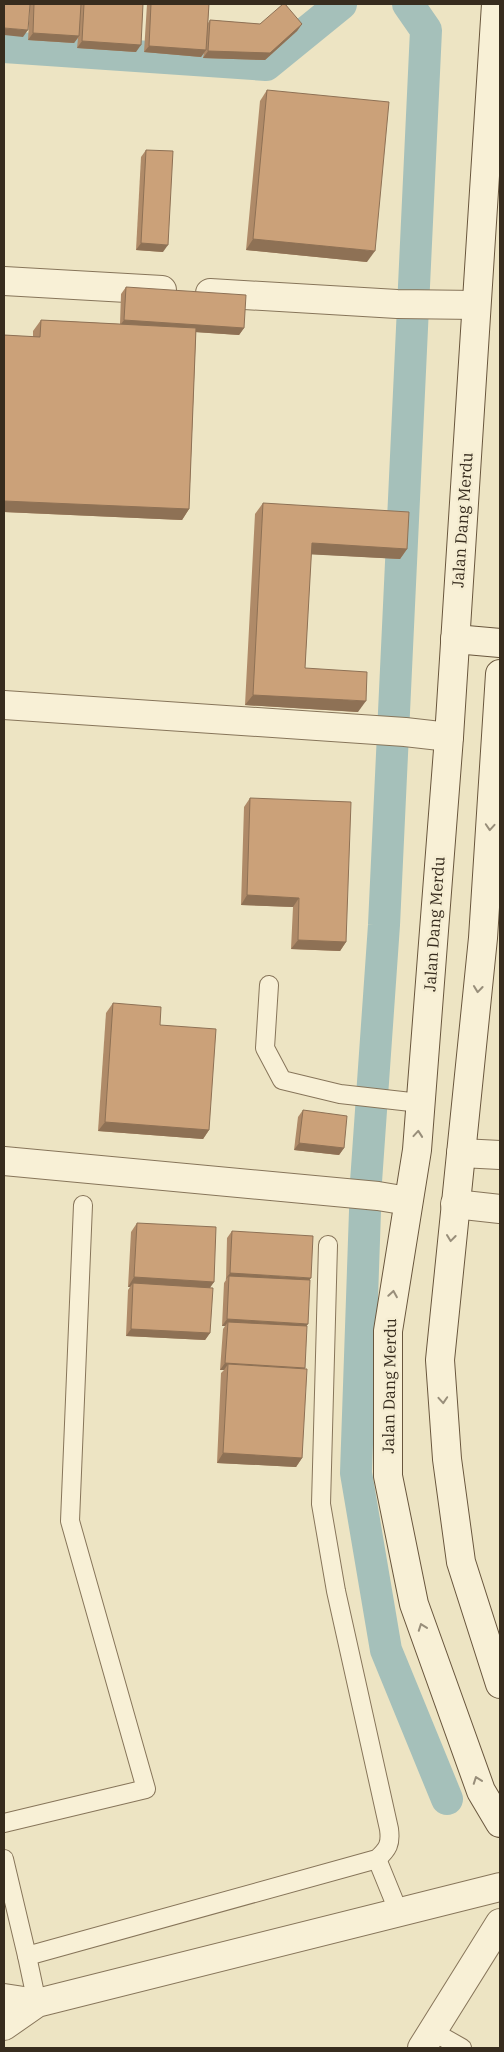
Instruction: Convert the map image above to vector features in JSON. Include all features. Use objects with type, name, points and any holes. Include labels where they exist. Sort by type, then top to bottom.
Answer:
[{"type":"main road","name":"Jalan Dang Merdu","points":[[496,4],[449,737],[420,1102],[416,1150],[388,1331],[388,1476],[414,1604],[481,1791],[500,1823]]},
{"type":"main road","points":[[4,281],[431,306],[476,305]]},
{"type":"main road","points":[[455,638],[500,643]]},
{"type":"main road","points":[[500,674],[483,938],[440,1360],[447,1459],[461,1562],[500,1684]]},
{"type":"main road","points":[[4,705],[392,731],[449,737]]},
{"type":"main road","points":[[461,1152],[500,1155]]},
{"type":"main road","points":[[4,1161],[378,1196],[408,1201]]},
{"type":"main road","points":[[455,1204],[500,1208]]},
{"type":"main road","points":[[4,2026],[37,2003],[399,1913],[498,1893]]},
{"type":"main road","points":[[427,2040],[500,1923]]},
{"type":"main road","points":[[4,1998],[37,2003]]},
{"type":"lane","points":[[269,985],[265,1048],[282,1080],[340,1094],[420,1102]]},
{"type":"lane","points":[[4,1823],[146,1789],[70,1522],[83,1205]]},
{"type":"lane","points":[[27,1956],[377,1859],[388,1849],[391,1840],[389,1829],[336,1591],[321,1504],[328,1245]]},
{"type":"lane","points":[[4,1859],[37,2003]]},
{"type":"lane","points":[[377,1859],[399,1913]]},
{"type":"lane","points":[[427,2040],[462,2048]]},
{"type":"building","points":[[4,4],[30,4],[28,30],[4,28]]},
{"type":"building","points":[[34,4],[81,4],[79,36],[33,33]]},
{"type":"building","points":[[84,4],[143,4],[141,45],[82,41]]},
{"type":"building","points":[[151,4],[209,4],[206,50],[149,46]]},
{"type":"building","points":[[283,4],[302,24],[270,53],[208,51],[210,20],[260,24]]},
{"type":"building","points":[[267,90],[389,102],[375,251],[253,239]]},
{"type":"building","points":[[146,150],[173,151],[168,245],[141,243]]},
{"type":"building","points":[[126,287],[246,295],[244,328],[124,320]]},
{"type":"building","points":[[41,320],[196,328],[189,509],[4,501],[4,335],[40,337]]},
{"type":"building","points":[[263,503],[409,512],[407,549],[312,543],[305,668],[367,672],[366,701],[253,695]]},
{"type":"building","points":[[250,798],[351,802],[346,942],[298,940],[299,898],[247,895]]},
{"type":"building","points":[[113,1003],[161,1007],[160,1025],[216,1029],[209,1130],[105,1122]]},
{"type":"building","points":[[303,1110],[347,1116],[344,1148],[299,1143]]},
{"type":"building","points":[[137,1223],[216,1227],[214,1282],[134,1277]]},
{"type":"building","points":[[232,1231],[313,1236],[311,1278],[230,1273]]},
{"type":"building","points":[[229,1276],[310,1280],[308,1324],[227,1319]]},
{"type":"building","points":[[133,1283],[213,1288],[210,1333],[131,1329]]},
{"type":"building","points":[[228,1322],[307,1326],[305,1368],[225,1363]]},
{"type":"building","points":[[228,1364],[307,1369],[302,1458],[223,1453]]},
{"type":"waterway","points":[[4,47],[266,65],[341,4]]},
{"type":"waterway","points":[[408,4],[426,30],[384,925],[366,1182],[356,1473],[386,1650],[447,1799]]}]
